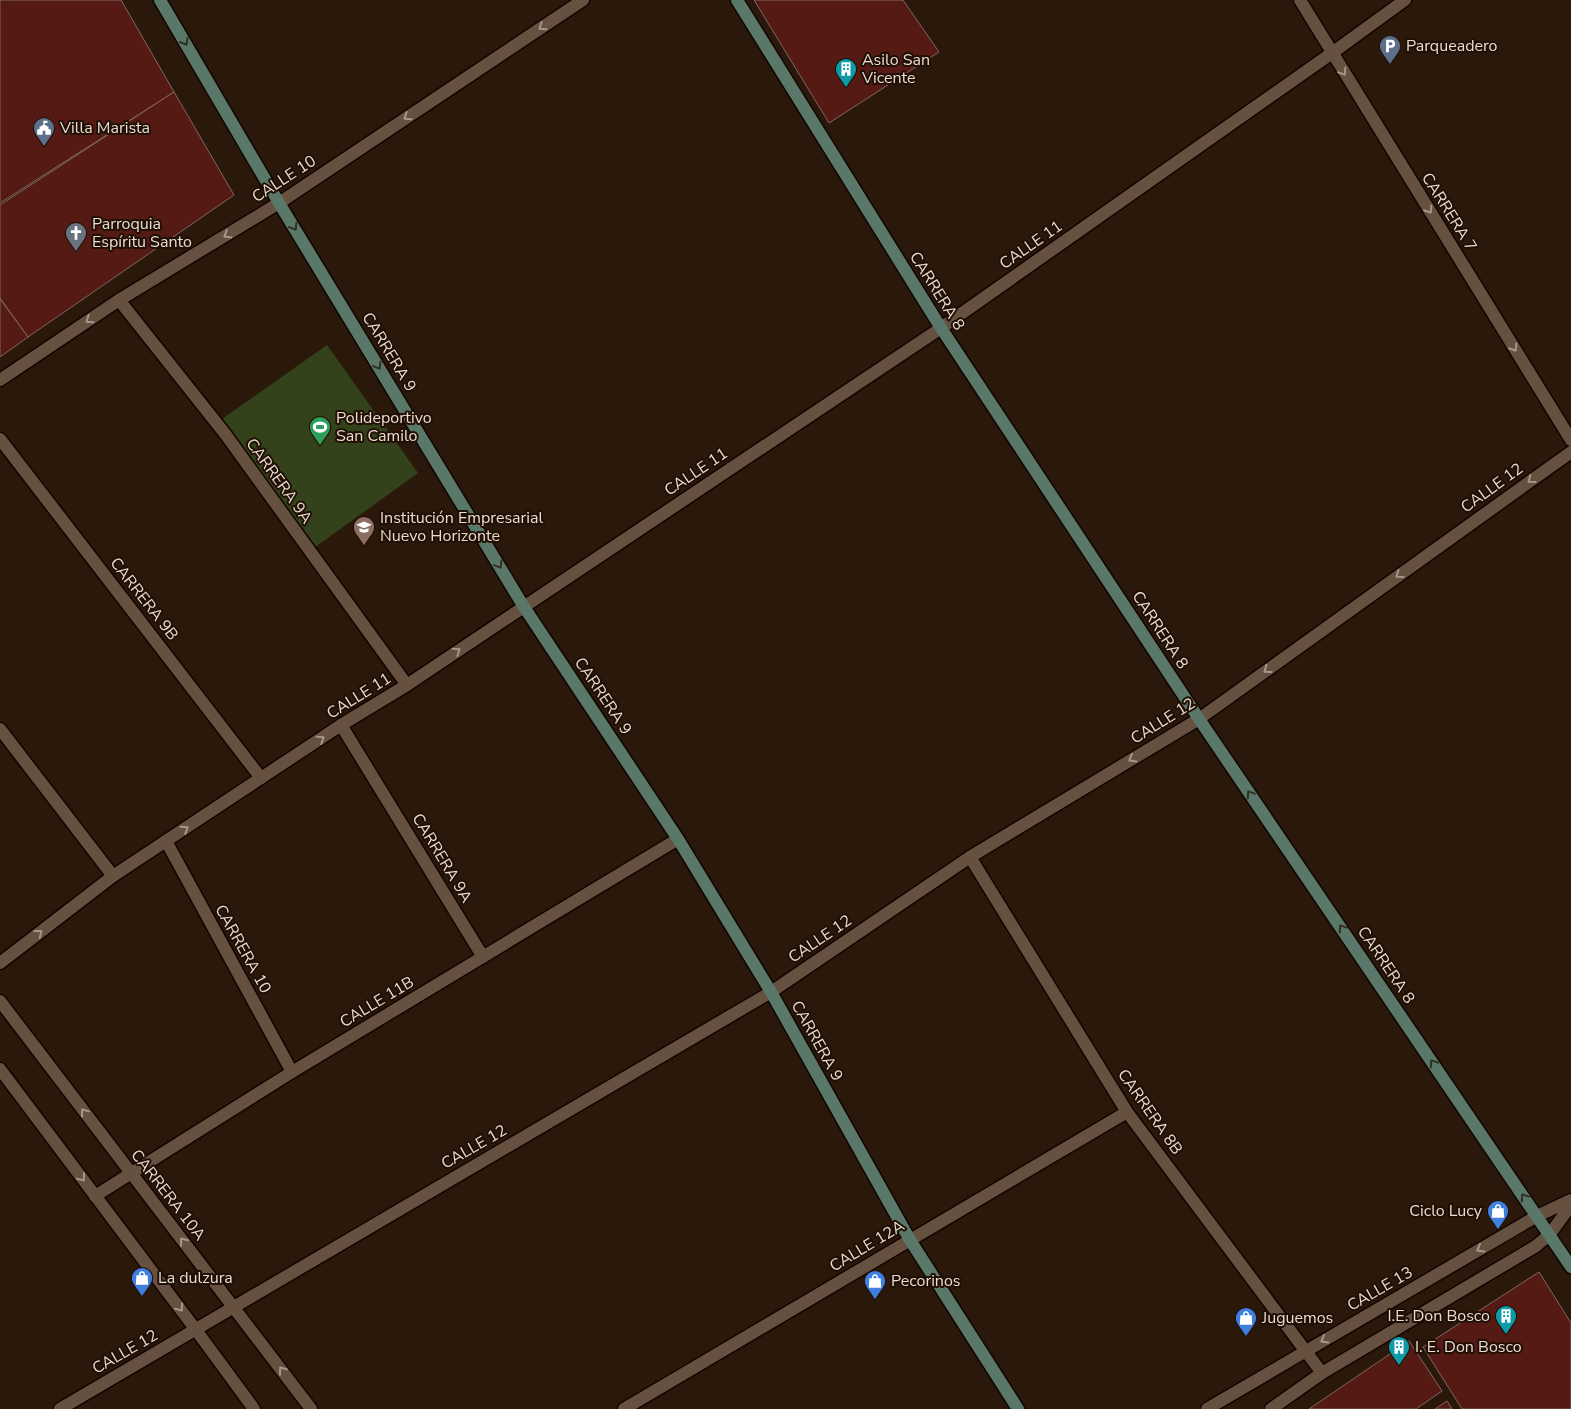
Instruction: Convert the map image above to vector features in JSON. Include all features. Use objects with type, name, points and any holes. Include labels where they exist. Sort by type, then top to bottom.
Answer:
[{"type":"main road","name":"CARRERA 9","points":[[160,0],[279,203],[524,607],[678,839],[771,992],[910,1240],[1018,1409]]},
{"type":"main road","name":"CARRERA 8","points":[[737,0],[941,328],[1199,719],[1571,1266]]},
{"type":"street","name":"CALLE 10","points":[[0,380],[119,300],[279,203],[583,0]]},
{"type":"street","name":"CARRERA 7","points":[[1300,0],[1571,440]]},
{"type":"street","name":"CALLE 11","points":[[0,963],[113,876],[341,726],[407,685],[941,328],[1405,0]]},
{"type":"street","name":"CARRERA 9A","points":[[119,300],[226,435],[407,685]]},
{"type":"street","name":"CARRERA 9B","points":[[0,439],[261,778]]},
{"type":"street","name":"CALLE 12","points":[[60,1409],[771,992],[970,857],[1199,719],[1571,452]]},
{"type":"street","name":"CARRERA 9A","points":[[341,726],[483,957]]},
{"type":"street","points":[[0,729],[113,876]]},
{"type":"street","name":"CALLE 11B","points":[[95,1196],[292,1072],[678,839]]},
{"type":"street","name":"CARRERA 10","points":[[166,841],[292,1072]]},
{"type":"street","name":"CARRERA 8B","points":[[970,857],[1128,1112],[1322,1373]]},
{"type":"street","name":"CARRERA 10A","points":[[0,1001],[311,1409]]},
{"type":"street","points":[[0,1069],[254,1409]]},
{"type":"street","name":"CALLE 12A","points":[[624,1409],[1128,1112]]},
{"type":"street","name":"CALLE 13","points":[[1207,1409],[1537,1216],[1571,1200]]},
{"type":"street","points":[[1271,1409],[1322,1373],[1536,1246],[1550,1234],[1571,1205]]},
{"type":"green space","name":"Polideportivo San Camilo","points":[[327,345],[418,473],[314,548],[222,419]]},
{"type":"building","name":"Villa Marista","points":[[0,0],[121,0],[174,92],[0,203]]},
{"type":"building","name":"Asilo San Vicente","points":[[754,0],[903,0],[939,52],[829,123]]},
{"type":"building","name":"Parroquia Espíritu Santo","points":[[174,92],[234,195],[28,337],[0,298],[0,205]]},
{"type":"building","points":[[0,299],[28,337],[0,357]]},
{"type":"building","name":"I.E. Don Bosco","points":[[1539,1272],[1571,1323],[1571,1409],[1462,1409],[1423,1347]]},
{"type":"building","name":"I. E. Don Bosco","points":[[1409,1341],[1442,1391],[1416,1409],[1309,1409]]},
{"type":"building","points":[[1447,1401],[1452,1409],[1435,1409]]},
{"type":"place","name":"Parqueadero","points":[[1390,65]]},
{"type":"place","name":"Asilo San Vicente","points":[[846,88]]},
{"type":"place","name":"Villa Marista","points":[[44,147]]},
{"type":"place","name":"Parroquia Espíritu Santo","points":[[76,252]]},
{"type":"place","name":"Polideportivo San Camilo","points":[[320,446]]},
{"type":"place","name":"Institución Empresarial Nuevo Horizonte","points":[[364,546]]},
{"type":"place","name":"Ciclo Lucy","points":[[1498,1230]]},
{"type":"place","name":"La dulzura","points":[[142,1297]]},
{"type":"place","name":"Pecorinos","points":[[875,1300]]},
{"type":"place","name":"I.E. Don Bosco","points":[[1506,1335]]},
{"type":"place","name":"Juguemos","points":[[1246,1337]]},
{"type":"place","name":"I. E. Don Bosco","points":[[1399,1366]]}]
